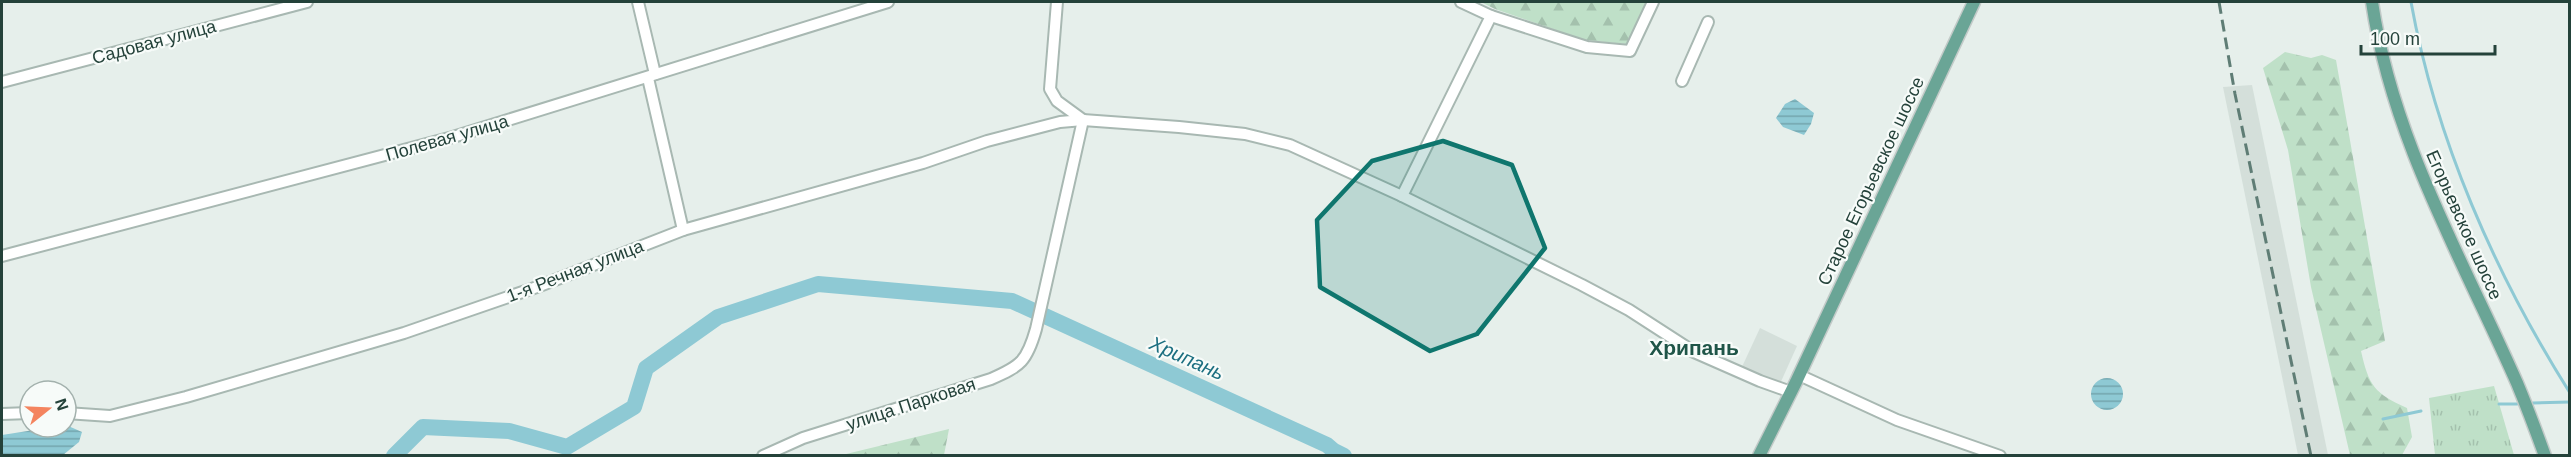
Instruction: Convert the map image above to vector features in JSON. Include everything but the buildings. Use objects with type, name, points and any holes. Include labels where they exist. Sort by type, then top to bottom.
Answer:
[{"type":"main road","name":"Старое Егорьевское шоссе","points":[[1759,456],[1974,2]]},
{"type":"main road","name":"Егорьевское шоссе","points":[[2372,2],[2388,76],[2406,139],[2434,206],[2518,385],[2545,456]]},
{"type":"street","name":"Садовая улица","points":[[2,82],[307,2]]},
{"type":"street","points":[[638,2],[682,230]]},
{"type":"street","name":"Полевая улица","points":[[2,256],[453,138],[888,2]]},
{"type":"street","points":[[1057,2],[1050,89],[1057,101],[1083,120]]},
{"type":"street","points":[[1461,2],[1491,16],[1587,47],[1630,51],[1653,2]]},
{"type":"street","points":[[1402,196],[1491,16]]},
{"type":"street","points":[[1682,81],[1708,22]]},
{"type":"street","name":"1-я Речная улица","points":[[78,414],[110,416],[277,371],[404,333],[537,287],[682,230],[923,163],[987,141],[1060,122],[1083,120],[1245,134],[1299,149],[1402,196],[1629,310],[1694,352],[1791,392]]},
{"type":"street","name":"улица Парковая","points":[[763,456],[803,438],[990,379],[1016,368],[1031,346],[1036,329],[1083,120]]},
{"type":"street","points":[[1799,375],[1898,420],[2000,456]]},
{"type":"street","points":[[2,414],[18,413]]},
{"type":"highlighted area","points":[[1443,141],[1512,165],[1545,248],[1477,334],[1430,351],[1320,287],[1317,220],[1372,161]]},
{"type":"shaded area","points":[[2252,85],[2328,455],[2298,455],[2223,87]]},
{"type":"shaded area","points":[[1760,328],[1797,346],[1779,386],[1741,369]]},
{"type":"green space","points":[[1481,2],[1647,2],[1626,44],[1584,40]]},
{"type":"green space","points":[[2285,52],[2311,58],[2322,55],[2336,60],[2385,341],[2361,351],[2367,373],[2375,387],[2387,398],[2407,408],[2412,437],[2402,455],[2350,455],[2311,287],[2288,150],[2263,68]]},
{"type":"green space","points":[[2494,386],[2514,455],[2435,455],[2429,398]]},
{"type":"green space","points":[[949,429],[944,455],[842,455]]},
{"type":"water","points":[[1795,99],[1814,113],[1811,124],[1804,135],[1783,127],[1776,118],[1785,104]]},
{"type":"water","points":[[2107,378],[2118,383],[2123,394],[2118,405],[2107,410],[2096,405],[2091,394],[2096,383]]},
{"type":"water","points":[[78,430],[82,432],[79,442],[63,455],[2,455],[2,435],[18,432],[18,439],[78,439]]},
{"type":"waterway","points":[[2411,2],[2436,105],[2472,205],[2517,301],[2570,393]]},
{"type":"waterway","points":[[394,456],[423,427],[509,431],[567,447],[634,407],[646,368],[718,317],[818,284],[1012,301],[1327,445],[1344,456]]},
{"type":"waterway","points":[[2533,403],[2570,402]]},
{"type":"waterway","points":[[2499,404],[2517,404]]},
{"type":"waterway","points":[[2383,419],[2421,411]]},
{"type":"railway","points":[[2219,2],[2235,94],[2311,456]]},
{"type":"district","name":"Хрипань","points":[[1694,347]]}]
